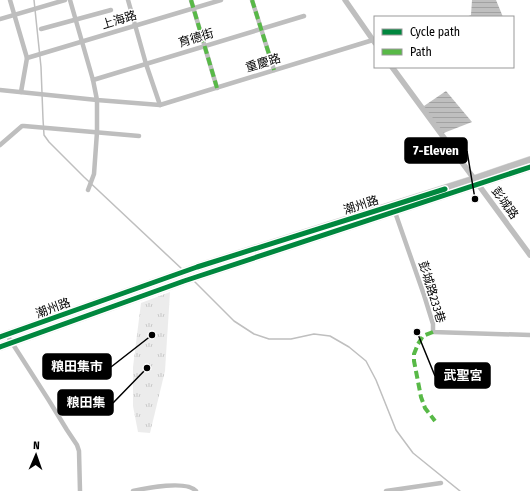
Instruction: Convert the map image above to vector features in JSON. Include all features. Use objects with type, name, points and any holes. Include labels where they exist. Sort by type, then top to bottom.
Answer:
[{"type":"main road","name":"潮州路","points":[[0,347],[204,274],[395,212],[530,160]]},
{"type":"main road","name":"潮州路","points":[[3,336],[197,267],[530,167]]},
{"type":"street","points":[[10,0],[27,58],[21,92]]},
{"type":"street","points":[[0,19],[65,0]]},
{"type":"street","points":[[70,0],[93,80],[97,100],[97,132],[93,176],[88,188]]},
{"type":"street","points":[[0,90],[160,105],[146,64],[128,0]]},
{"type":"street","points":[[191,0],[217,88]]},
{"type":"street","name":"上海路","points":[[27,58],[221,0]]},
{"type":"street","points":[[252,0],[274,70]]},
{"type":"street","points":[[345,0],[374,41]]},
{"type":"street","points":[[41,29],[111,10]]},
{"type":"street","name":"育德街","points":[[93,80],[304,16]]},
{"type":"street","name":"重慶路","points":[[160,105],[374,41]]},
{"type":"street","name":"彭城路","points":[[393,68],[530,255]]},
{"type":"street","points":[[0,146],[22,126],[139,136]]},
{"type":"street","name":"彭城路233巷","points":[[395,212],[424,295],[433,332],[530,335]]},
{"type":"street","points":[[3,336],[12,343],[80,451],[80,491]]},
{"type":"street","points":[[386,491],[441,483]]},
{"type":"street","points":[[133,491],[184,485],[193,488],[196,491]]},
{"type":"green space","points":[[170,292],[165,371],[150,433],[138,432],[133,406],[133,367],[141,303]]},
{"type":"shaded area","points":[[472,0],[496,0],[503,16],[468,16],[471,15]]},
{"type":"shaded area","points":[[446,91],[472,122],[441,134],[421,108]]},
{"type":"waterway","points":[[34,0],[41,67],[44,135],[49,142],[84,177],[183,270]]},
{"type":"waterway","points":[[194,281],[234,321],[254,334],[269,339],[291,339],[314,334],[330,336],[349,347],[366,361],[376,380],[396,430],[413,453],[460,491]]},
{"type":"marked path","points":[[191,0],[217,88]]},
{"type":"marked path","points":[[252,0],[274,70]]},
{"type":"marked path","points":[[433,332],[423,336],[414,354],[414,361],[421,397],[425,408],[435,421]]},
{"type":"cycle path","points":[[0,347],[184,281],[530,167]]},
{"type":"cycle path","points":[[0,337],[197,267],[445,189]]},
{"type":"place","name":"7-Eleven","points":[[475,199]]},
{"type":"place","name":"武聖宮","points":[[417,332]]},
{"type":"place","name":"粮田集市","points":[[152,335]]},
{"type":"place","name":"粮田集","points":[[147,368]]}]
